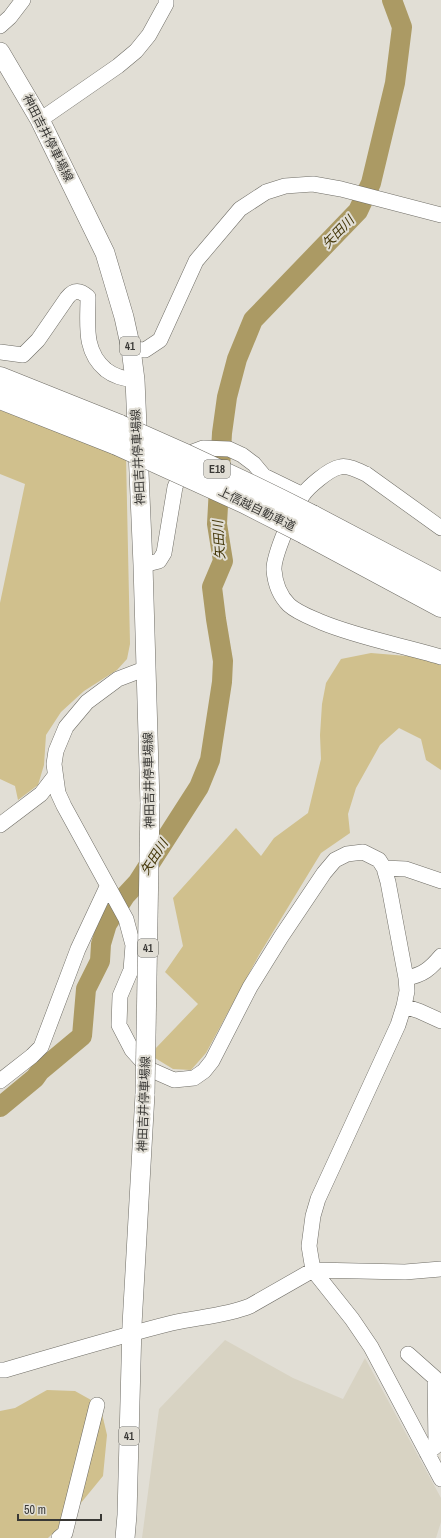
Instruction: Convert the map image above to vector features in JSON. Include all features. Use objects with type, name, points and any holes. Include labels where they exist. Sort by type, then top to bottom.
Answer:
[{"type":"highway","name":"上信越自動車道","points":[[0,378],[118,435]]},
{"type":"highway","name":"上信越自動車道","points":[[0,398],[118,435],[212,467],[309,524],[441,606]]},
{"type":"highway","name":"上信越自動車道","points":[[309,524],[441,584]]},
{"type":"main road","name":"神田吉井停車場線","points":[[0,52],[40,120],[105,253],[124,318],[131,349],[135,380],[147,668],[150,803],[146,1094],[133,1333],[125,1538]]},
{"type":"street","points":[[0,26],[10,17],[23,0]]},
{"type":"street","points":[[40,120],[118,66],[143,44],[154,27],[166,4],[166,0]]},
{"type":"street","points":[[131,349],[145,350],[160,340],[196,261],[240,209],[266,192],[285,186],[313,184],[341,189],[441,215]]},
{"type":"street","points":[[0,352],[23,355],[38,340],[70,294],[76,291],[82,292],[88,297],[89,341],[92,353],[99,364],[111,374],[120,378],[135,380]]},
{"type":"street","points":[[143,565],[159,561],[164,553],[175,487],[187,458],[195,450],[204,448],[229,449],[242,455],[254,464],[264,476],[302,495]]},
{"type":"street","points":[[441,528],[378,481],[354,468],[341,466],[326,473],[302,495],[278,548],[274,568],[276,589],[289,604],[304,615],[344,631],[441,657]]},
{"type":"street","points":[[147,668],[118,680],[87,702],[76,714],[66,727],[56,751],[54,776],[58,793],[64,806],[126,919],[133,945],[131,970],[120,996],[119,1025],[132,1050],[149,1068],[174,1080],[194,1078],[204,1071],[212,1061],[250,987],[281,937],[324,873],[335,860],[347,854],[363,852],[379,860],[384,868],[406,978],[404,1006],[398,1025],[318,1199],[312,1216],[309,1246],[313,1270],[352,1319],[371,1348],[441,1479]]},
{"type":"street","points":[[0,825],[41,794],[54,776]]},
{"type":"street","points":[[384,868],[406,869],[441,881]]},
{"type":"street","points":[[0,1080],[32,1056],[41,1047],[78,949],[111,892]]},
{"type":"street","points":[[406,978],[419,976],[434,964],[441,956]]},
{"type":"street","points":[[404,1006],[441,1021]]},
{"type":"street","points":[[0,1370],[181,1321],[240,1310],[250,1306],[313,1270],[405,1272],[441,1269]]},
{"type":"street","points":[[408,1354],[435,1378],[436,1446],[427,1453]]},
{"type":"street","points":[[59,1538],[64,1533],[97,1405]]},
{"type":"shaded area","points":[[0,410],[126,456],[130,644],[127,659],[117,670],[84,691],[61,712],[46,735],[44,765],[38,785],[18,800],[15,786],[0,779],[0,603],[25,484],[0,474]]},
{"type":"shaded area","points":[[371,653],[419,657],[441,664],[441,770],[426,760],[421,739],[399,728],[380,745],[356,788],[348,814],[350,833],[321,853],[259,955],[206,1053],[191,1070],[173,1069],[155,1058],[155,1049],[198,1004],[165,972],[183,946],[173,898],[236,828],[261,856],[274,838],[308,813],[321,759],[320,735],[322,704],[326,683],[341,659]]},
{"type":"shaded area","points":[[225,1340],[293,1378],[343,1399],[365,1358],[441,1498],[441,1522],[436,1538],[142,1538],[159,1409]]},
{"type":"shaded area","points":[[47,1390],[75,1391],[100,1405],[107,1435],[103,1476],[67,1520],[48,1538],[0,1538],[0,1411],[15,1408]]},
{"type":"waterway","name":"矢田川","points":[[0,1107],[82,1036],[86,989],[100,961],[101,944],[107,924],[125,896],[138,882],[199,787],[210,760],[222,682],[223,661],[212,587],[223,561],[217,524],[222,433],[227,397],[237,359],[253,320],[358,211],[371,183],[395,83],[402,27],[392,0]]}]
